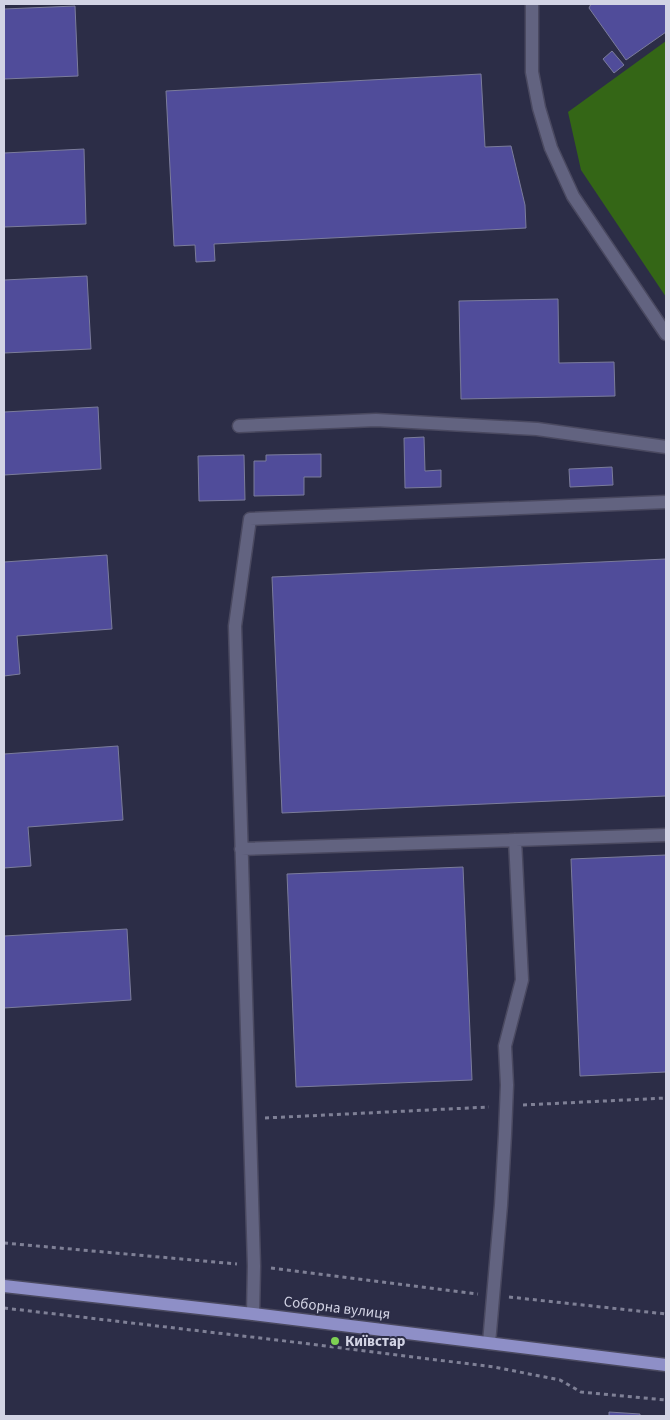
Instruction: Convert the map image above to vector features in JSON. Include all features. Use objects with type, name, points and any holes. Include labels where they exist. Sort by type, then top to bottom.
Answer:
[{"type":"main road","name":"Соборна вулиця","points":[[4,1286],[254,1314],[666,1365]]},
{"type":"street","points":[[532,4],[532,72],[539,108],[551,148],[573,196],[666,334]]},
{"type":"street","points":[[239,426],[376,420],[537,429],[666,447]]},
{"type":"street","points":[[254,1314],[236,626],[250,519],[666,502]]},
{"type":"street","points":[[241,849],[666,835]]},
{"type":"street","points":[[489,1343],[501,1205],[507,1086],[505,1046],[522,980],[514,840]]},
{"type":"path","points":[[250,1119],[666,1098]]},
{"type":"path","points":[[4,1243],[254,1266],[494,1296],[666,1314]]},
{"type":"path","points":[[4,1308],[494,1367],[560,1380],[581,1392],[666,1400]]},
{"type":"green space","points":[[666,41],[666,297],[581,170],[568,112]]},
{"type":"building","points":[[591,4],[666,4],[666,32],[626,60],[589,8]]},
{"type":"building","points":[[75,6],[78,76],[4,79],[4,9]]},
{"type":"building","points":[[612,51],[624,65],[614,73],[603,59]]},
{"type":"building","points":[[481,74],[485,147],[511,146],[525,205],[526,228],[214,244],[215,261],[196,262],[195,245],[174,246],[166,91]]},
{"type":"building","points":[[84,149],[86,224],[4,227],[4,153]]},
{"type":"building","points":[[87,276],[91,349],[4,353],[4,280]]},
{"type":"building","points":[[558,299],[559,363],[614,362],[615,396],[461,399],[459,301]]},
{"type":"building","points":[[98,407],[101,469],[4,475],[4,412]]},
{"type":"building","points":[[424,437],[425,471],[441,470],[441,487],[405,488],[404,438]]},
{"type":"building","points":[[321,454],[321,477],[304,477],[304,495],[254,496],[254,461],[266,461],[266,455]]},
{"type":"building","points":[[244,455],[245,500],[199,501],[198,456]]},
{"type":"building","points":[[612,467],[613,485],[570,487],[569,469]]},
{"type":"building","points":[[107,555],[112,629],[17,636],[20,674],[4,676],[4,562]]},
{"type":"building","points":[[666,559],[666,796],[282,813],[272,577]]},
{"type":"building","points":[[118,746],[123,820],[28,827],[31,866],[4,868],[4,754]]},
{"type":"building","points":[[666,855],[666,1072],[580,1076],[571,859]]},
{"type":"building","points":[[463,867],[472,1080],[296,1087],[287,874]]},
{"type":"building","points":[[127,929],[131,1000],[4,1008],[4,936]]},
{"type":"building","points":[[609,1412],[640,1414],[640,1416],[609,1416]]},
{"type":"place","name":"Київстар","points":[[335,1341]]}]
